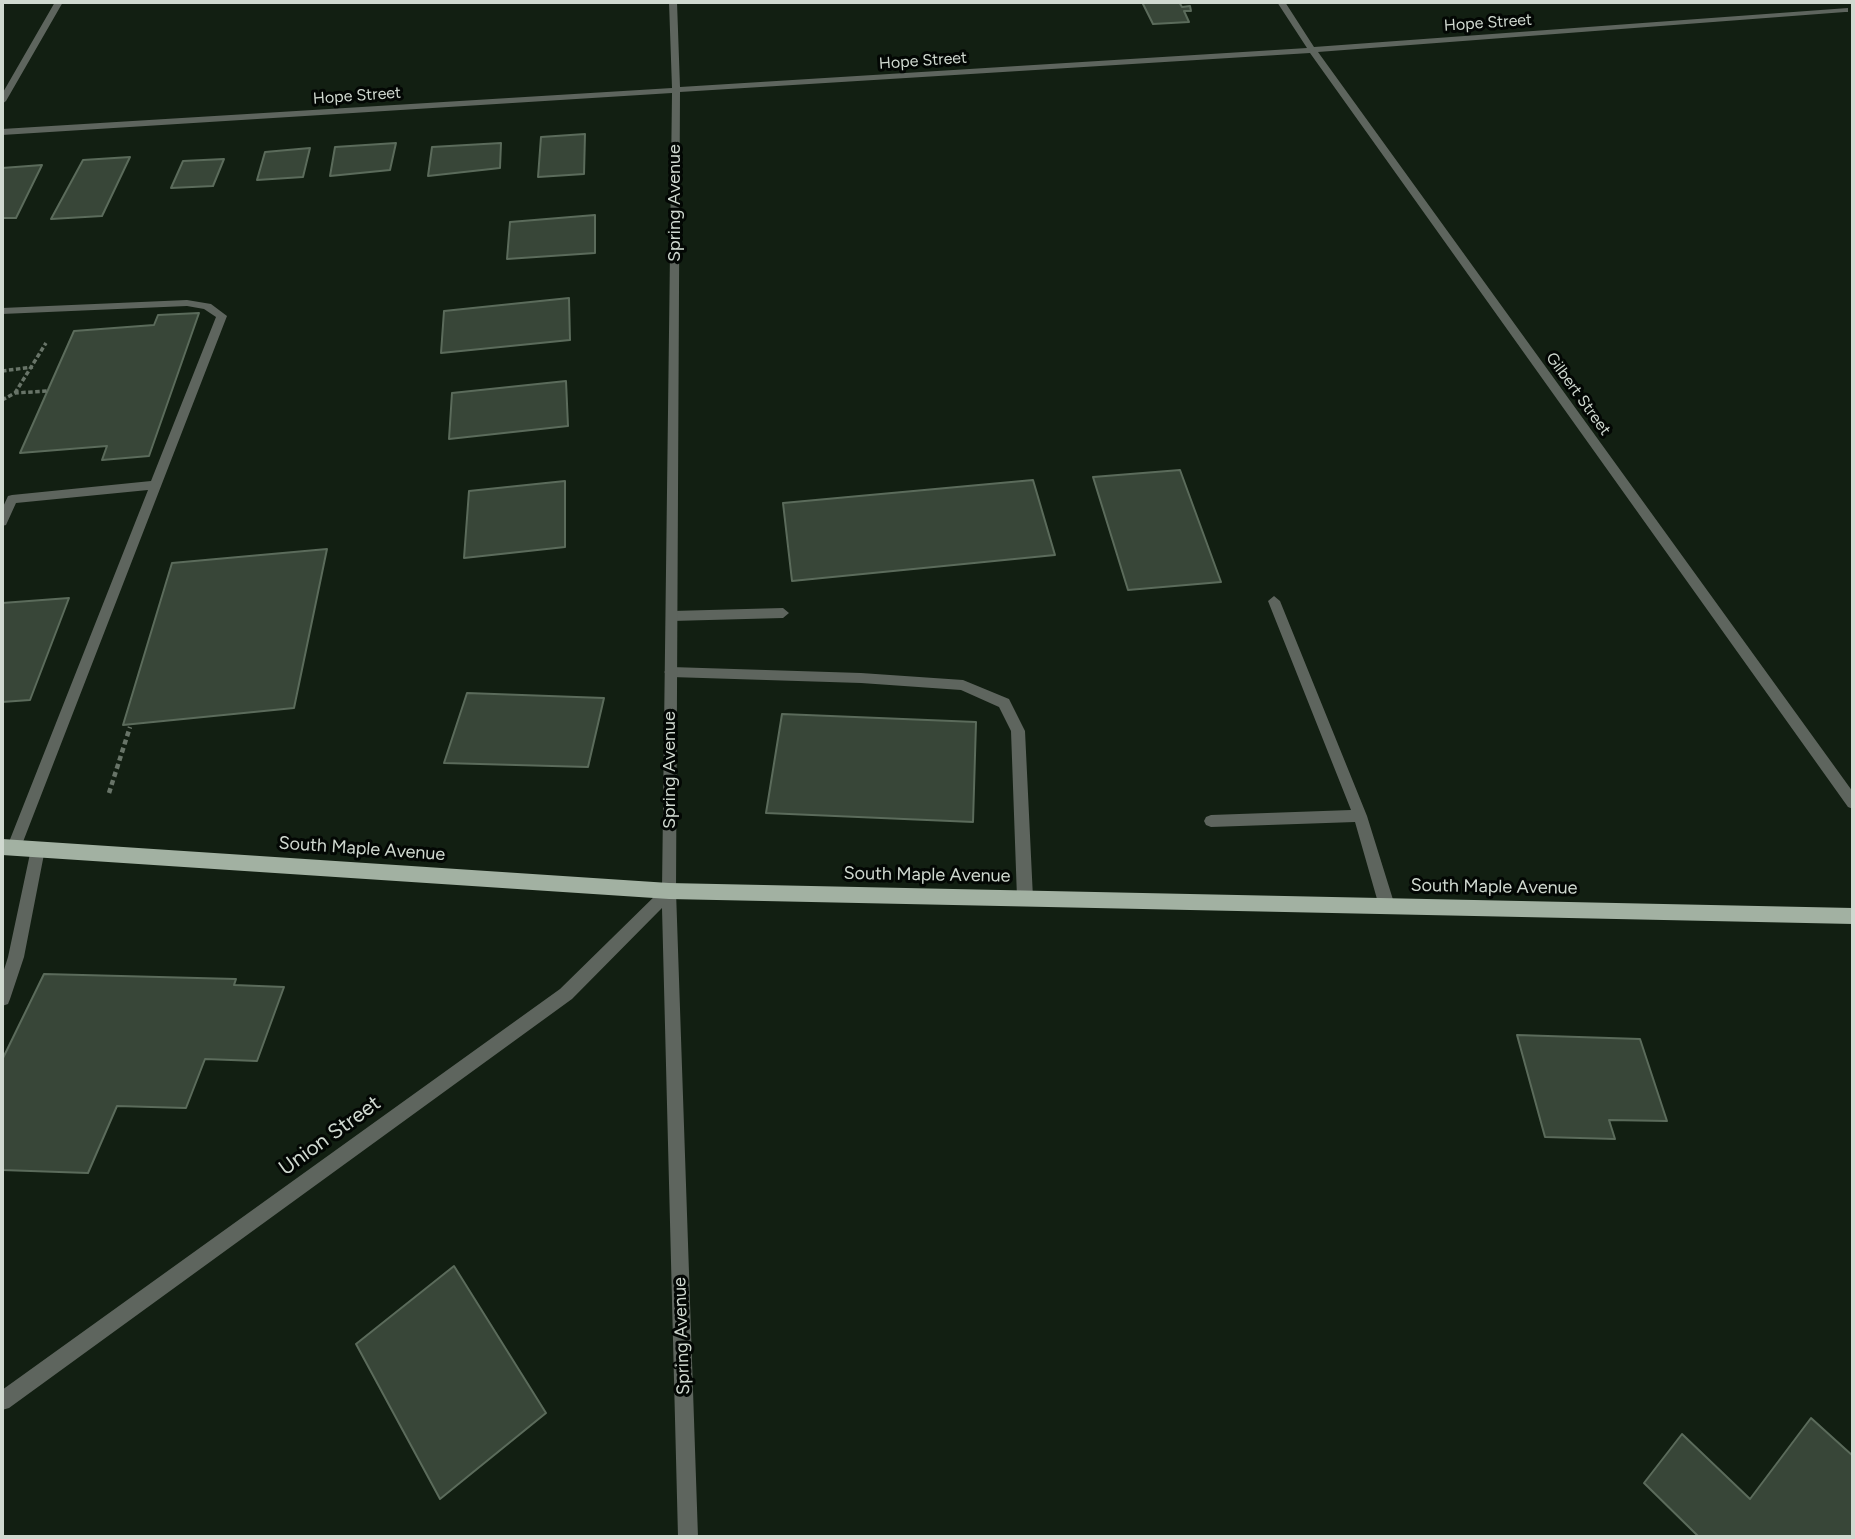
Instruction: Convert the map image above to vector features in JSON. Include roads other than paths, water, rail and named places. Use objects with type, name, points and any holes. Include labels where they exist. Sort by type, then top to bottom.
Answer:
[{"type":"main road","name":"South Maple Avenue","points":[[8,847],[669,891],[1853,916]]},
{"type":"street","points":[[2,101],[59,2]]},
{"type":"street","name":"Spring Avenue","points":[[673,2],[676,90],[669,891],[688,1537]]},
{"type":"street","name":"Gilbert Street","points":[[1280,2],[1853,803]]},
{"type":"street","points":[[1834,2],[1853,16]]},
{"type":"street","name":"Hope Street","points":[[2,132],[1312,50],[1845,10]]},
{"type":"street","points":[[2,311],[187,303],[207,306],[222,316],[8,847]]},
{"type":"street","points":[[2,522],[12,499],[155,485]]},
{"type":"street","points":[[1274,601],[1360,816],[1387,906]]},
{"type":"street","points":[[672,616],[783,612]]},
{"type":"street","points":[[671,672],[862,678],[962,685],[1004,703],[1018,731],[1025,898]]},
{"type":"street","points":[[1211,821],[1360,816]]},
{"type":"street","points":[[2,999],[16,957],[38,849]]},
{"type":"street","name":"Union Street","points":[[2,1401],[566,994],[669,891]]}]
